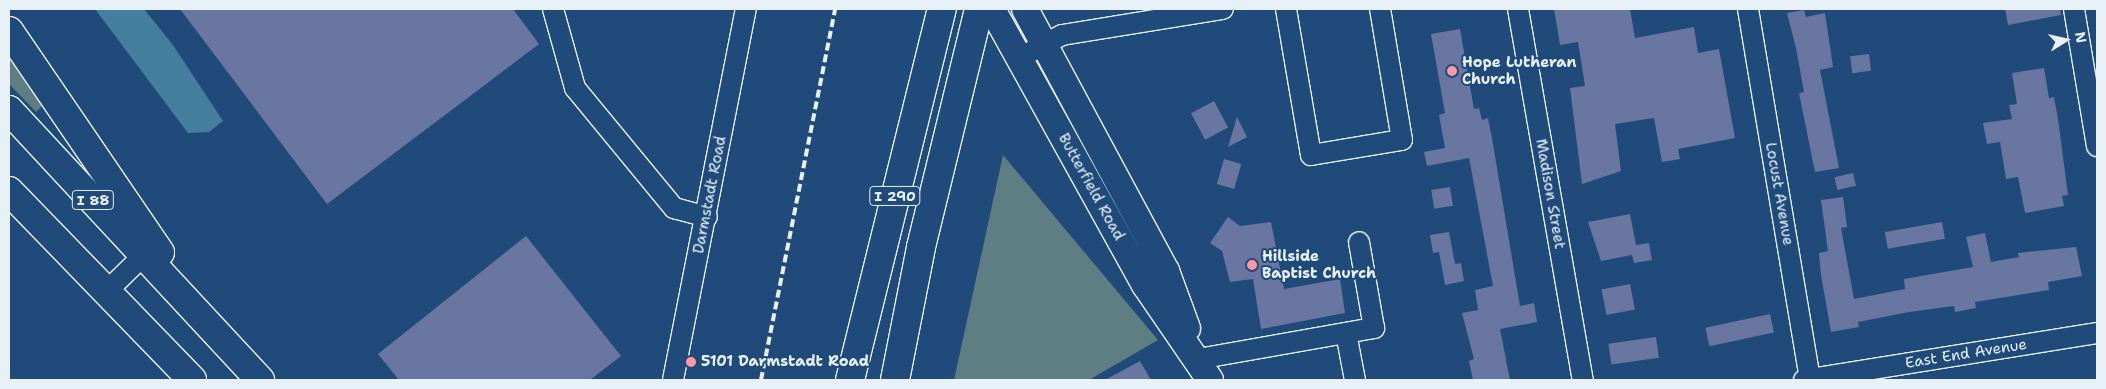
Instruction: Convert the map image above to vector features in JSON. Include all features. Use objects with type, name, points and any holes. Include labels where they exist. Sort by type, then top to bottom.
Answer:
[{"type":"highway","name":"I 290","points":[[895,380],[908,305],[979,9]]},
{"type":"highway","name":"I 290","points":[[850,380],[941,11]]},
{"type":"highway","points":[[9,31],[150,249]]},
{"type":"highway","name":"I 88","points":[[9,110],[150,249],[178,289],[260,380]]},
{"type":"highway","points":[[9,191],[192,380]]},
{"type":"main road","name":"Butterfield Road","points":[[992,9],[1146,285],[1204,370]]},
{"type":"main road","name":"Butterfield Road","points":[[1025,9],[1166,271],[1204,370]]},
{"type":"street","points":[[553,9],[575,88],[664,199],[674,208],[707,217]]},
{"type":"street","name":"Darmstadt Road","points":[[673,380],[707,217],[746,9]]},
{"type":"street","points":[[1019,58],[1062,35],[1223,9]]},
{"type":"street","points":[[1286,9],[1310,155],[1402,140],[1380,9]]},
{"type":"street","name":"Madison Street","points":[[1518,9],[1583,380]]},
{"type":"street","name":"Locust Avenue","points":[[1748,9],[1807,380]]},
{"type":"street","points":[[2074,9],[2097,146]]},
{"type":"street","points":[[1204,370],[1346,333],[1374,328],[1359,242]]},
{"type":"street","points":[[106,292],[150,249]]},
{"type":"street","points":[[1346,333],[1355,380]]},
{"type":"street","name":"East End Avenue","points":[[1807,380],[2097,333]]},
{"type":"green space","points":[[9,55],[43,105],[36,112],[9,84]]},
{"type":"green space","points":[[1003,155],[1158,340],[1089,380],[954,380]]},
{"type":"water","points":[[95,9],[144,9],[173,45],[223,121],[209,132],[188,133]]},
{"type":"building","points":[[180,9],[513,9],[539,44],[327,204]]},
{"type":"building","points":[[1554,9],[1630,9],[1635,38],[1694,27],[1698,53],[1719,49],[1735,138],[1678,149],[1680,159],[1662,162],[1654,118],[1615,124],[1621,171],[1582,184],[1570,88],[1585,86],[1578,42],[1560,45]]},
{"type":"building","points":[[2005,9],[2060,9],[2061,15],[2008,25]]},
{"type":"building","points":[[1804,10],[1806,17],[1825,13],[1833,67],[1820,70],[1839,168],[1815,172],[1799,93],[1804,92],[1787,13]]},
{"type":"building","points":[[1460,29],[1474,109],[1479,108],[1482,120],[1488,118],[1520,306],[1534,303],[1537,322],[1500,329],[1510,380],[1473,380],[1469,361],[1474,359],[1462,313],[1478,310],[1475,290],[1493,286],[1469,158],[1427,166],[1424,152],[1445,148],[1439,115],[1445,113],[1431,34]]},
{"type":"building","points":[[1869,54],[1871,71],[1852,73],[1850,56]]},
{"type":"building","points":[[2044,68],[2049,98],[2054,97],[2068,195],[2062,196],[2064,206],[2025,213],[2018,177],[2006,179],[2000,142],[1987,144],[1983,123],[2012,119],[2009,105],[2017,104],[2012,73]]},
{"type":"building","points":[[1214,101],[1228,127],[1205,140],[1191,113]]},
{"type":"building","points":[[1237,117],[1247,137],[1228,147]]},
{"type":"building","points":[[1224,159],[1241,164],[1234,189],[1217,184]]},
{"type":"building","points":[[1853,173],[1856,186],[1837,190],[1834,177]]},
{"type":"building","points":[[1450,187],[1453,206],[1434,209],[1431,190]]},
{"type":"building","points":[[1843,197],[1847,227],[1841,228],[1854,299],[1905,289],[1904,279],[1973,267],[1966,237],[1985,233],[1991,262],[2019,257],[2018,253],[2076,247],[2082,276],[2048,282],[2049,290],[1975,302],[1976,308],[1955,312],[1954,306],[1909,312],[1858,322],[1859,327],[1831,332],[1819,253],[1828,251],[1821,200]]},
{"type":"building","points":[[1630,214],[1636,245],[1649,243],[1652,260],[1634,263],[1632,255],[1601,261],[1588,222]]},
{"type":"building","name":"Hillside Baptist Church","points":[[1228,217],[1240,226],[1271,222],[1284,289],[1340,279],[1345,313],[1261,329],[1253,279],[1230,282],[1222,251],[1210,243]]},
{"type":"building","points":[[1942,222],[1945,239],[1888,249],[1885,232]]},
{"type":"building","points":[[1449,232],[1455,264],[1461,263],[1464,281],[1445,285],[1439,252],[1433,253],[1430,235]]},
{"type":"building","points":[[526,236],[621,356],[590,380],[399,380],[378,354]]},
{"type":"building","points":[[1630,284],[1635,310],[1606,315],[1602,290]]},
{"type":"building","points":[[1770,314],[1774,333],[1709,346],[1705,328]]},
{"type":"building","points":[[1656,337],[1659,358],[1611,364],[1608,344]]},
{"type":"building","points":[[1140,361],[1151,380],[1105,380]]},
{"type":"railway","points":[[761,380],[835,9]]},
{"type":"place","name":"Hope Lutheran Church","points":[[1452,71]]},
{"type":"place","name":"Hillside Baptist Church","points":[[1252,265]]},
{"type":"place","name":"5101 Darmstadt Road","points":[[691,362]]}]
